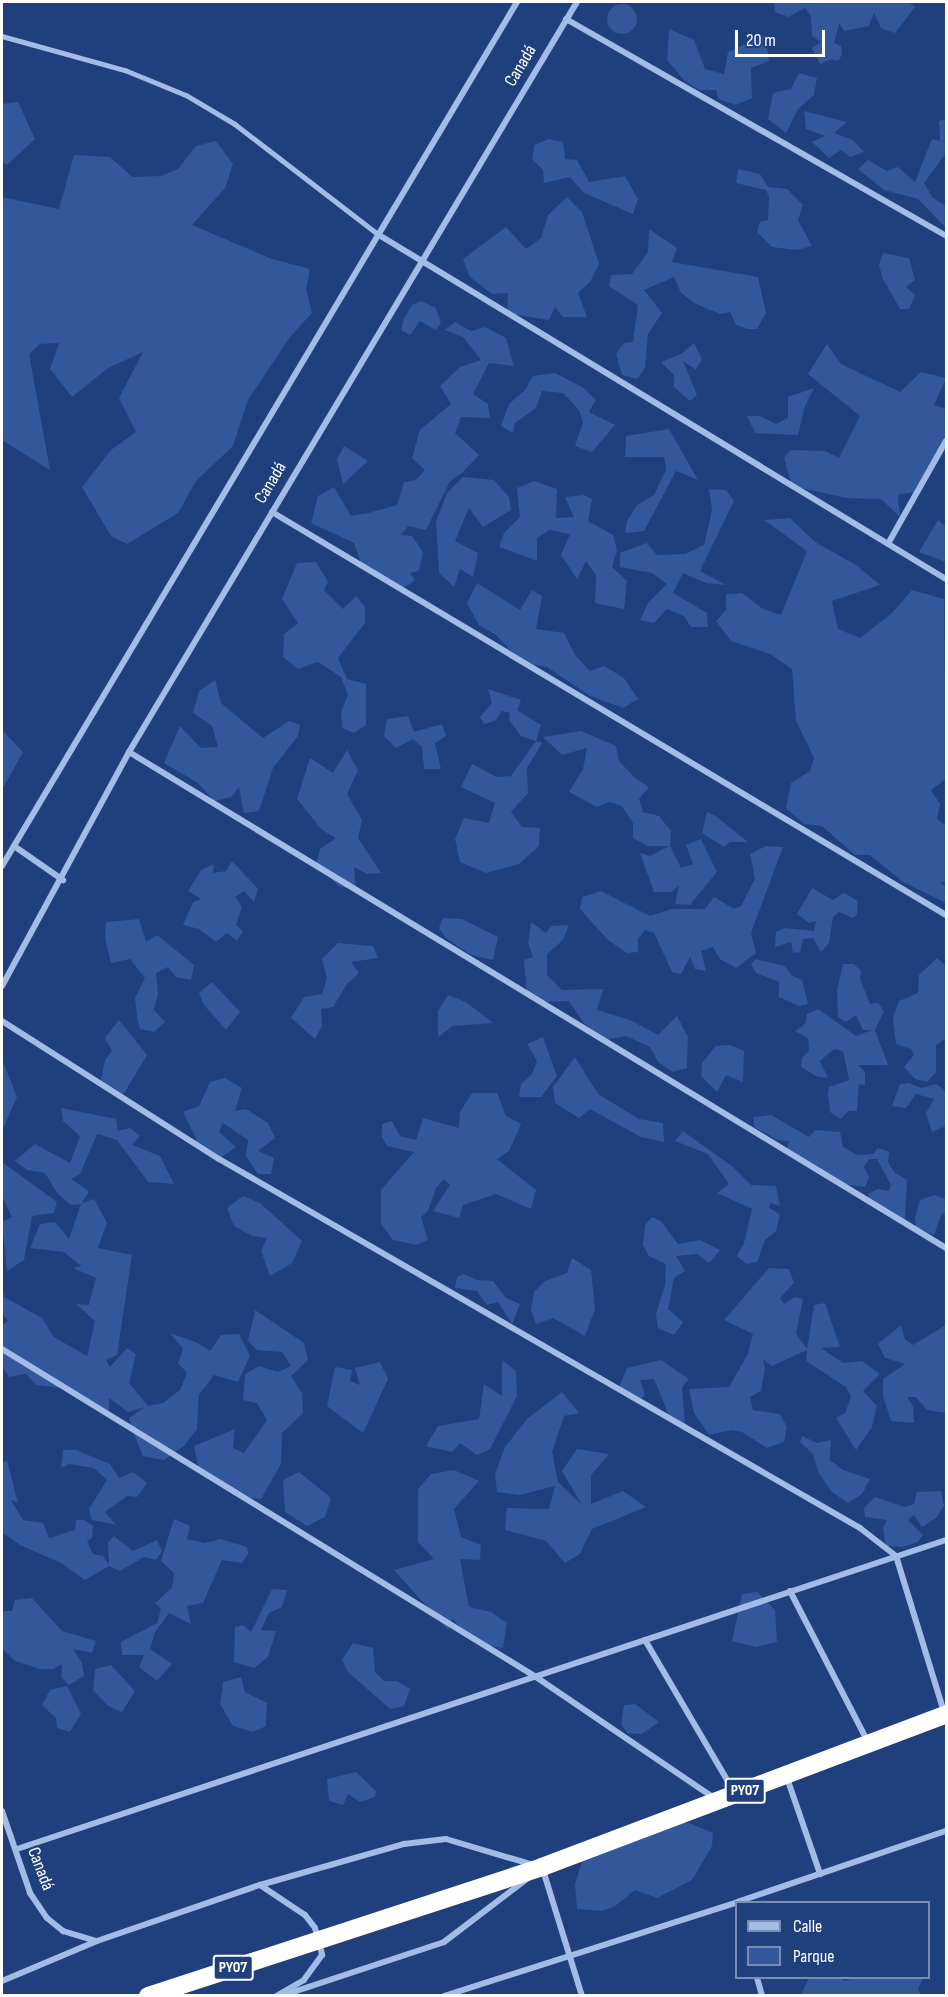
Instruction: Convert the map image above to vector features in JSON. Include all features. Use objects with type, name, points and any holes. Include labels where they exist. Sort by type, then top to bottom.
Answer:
[{"type":"highway","name":"PY07","points":[[148,1995],[542,1867],[868,1742],[946,1716]]},
{"type":"street","name":"Canadá","points":[[2,866],[517,2]]},
{"type":"street","name":"Canadá","points":[[2,986],[63,880],[129,752],[577,2]]},
{"type":"street","points":[[566,19],[946,236]]},
{"type":"street","points":[[379,235],[889,542],[946,579]]},
{"type":"street","points":[[889,542],[946,441]]},
{"type":"street","points":[[272,512],[946,915]]},
{"type":"street","points":[[129,752],[946,1248]]},
{"type":"street","points":[[14,846],[63,880]]},
{"type":"street","points":[[2,1021],[219,1159],[860,1527],[896,1556],[946,1716]]},
{"type":"street","points":[[2,1349],[536,1677],[718,1801]]},
{"type":"street","points":[[17,1849],[946,1540]]},
{"type":"street","points":[[790,1592],[868,1742]]},
{"type":"street","points":[[645,1640],[736,1794]]},
{"type":"street","points":[[786,1774],[820,1874]]},
{"type":"street","name":"Canadá","points":[[2,1811],[17,1849],[30,1893],[47,1918],[63,1930],[97,1941]]},
{"type":"street","points":[[744,1901],[946,1831]]},
{"type":"street","points":[[2,1981],[97,1941],[261,1885],[404,1844],[446,1839],[542,1867]]},
{"type":"street","points":[[542,1867],[582,1995]]},
{"type":"street","points":[[279,1995],[444,1942],[542,1867]]},
{"type":"street","points":[[261,1885],[305,1915],[318,1940],[322,1955],[319,1963],[304,1980],[279,1995]]},
{"type":"street","points":[[444,1995],[735,1904]]},
{"type":"street","points":[[758,1979],[762,1995]]},
{"type":"lane","points":[[2,36],[125,70],[186,95],[235,124],[379,235]]},
{"type":"green space","points":[[774,2],[909,2],[915,7],[895,33],[881,28],[874,13],[869,26],[844,31],[839,23],[834,43],[841,46],[842,55],[838,61],[832,59],[820,64],[812,48],[821,42],[812,36],[811,16],[805,8],[788,17],[775,12]]},
{"type":"green space","points":[[622,4],[633,8],[637,19],[633,30],[622,34],[611,30],[607,19],[611,8]]},
{"type":"green space","points":[[669,29],[694,40],[705,69],[724,74],[728,52],[765,35],[769,61],[751,68],[752,98],[736,105],[718,99],[716,90],[699,90],[685,81],[667,60]]},
{"type":"green space","points":[[799,73],[817,78],[814,95],[798,109],[786,133],[768,119],[773,93],[791,89]]},
{"type":"green space","points":[[18,102],[35,139],[7,165],[2,161],[2,104]]},
{"type":"green space","points":[[804,111],[847,122],[834,133],[853,140],[864,152],[850,157],[841,150],[829,158],[812,142],[825,136],[806,129]]},
{"type":"green space","points":[[946,119],[946,140],[942,141],[946,143],[946,153],[924,183],[933,198],[946,206],[946,228],[918,199],[884,190],[858,169],[868,160],[887,171],[898,167],[915,182],[932,139],[940,141],[939,121]]},
{"type":"green space","points":[[549,139],[563,142],[565,159],[577,160],[589,182],[625,176],[638,199],[633,214],[584,193],[570,177],[544,183],[543,170],[532,159],[534,145]]},
{"type":"green space","points":[[216,141],[233,164],[225,188],[192,225],[272,259],[310,269],[306,289],[312,313],[290,337],[248,400],[233,446],[196,481],[178,513],[127,544],[111,536],[82,487],[111,450],[136,432],[119,398],[143,352],[108,368],[72,397],[50,369],[59,343],[40,344],[29,354],[50,470],[2,440],[2,197],[59,209],[74,155],[110,157],[132,177],[161,176],[178,169],[196,146]]},
{"type":"green space","points":[[738,169],[760,174],[768,187],[787,189],[803,205],[798,220],[812,246],[797,250],[772,247],[757,232],[760,222],[768,220],[769,197],[766,190],[736,183]]},
{"type":"green space","points":[[567,197],[582,212],[599,264],[590,282],[578,293],[587,317],[563,317],[555,307],[549,320],[507,313],[508,293],[492,294],[470,277],[463,259],[506,227],[526,249],[541,238],[548,215]]},
{"type":"green space","points":[[649,229],[677,248],[672,262],[758,277],[766,313],[757,329],[748,329],[736,325],[730,312],[720,314],[696,304],[681,293],[674,277],[644,290],[662,313],[648,334],[645,368],[637,379],[622,375],[616,354],[624,343],[633,342],[638,305],[609,286],[611,275],[632,274],[648,252]]},
{"type":"green space","points":[[883,253],[909,258],[915,280],[906,287],[915,295],[909,309],[900,309],[883,279],[879,265]]},
{"type":"green space","points":[[421,301],[436,308],[441,323],[436,330],[420,321],[410,335],[401,330],[404,318],[412,305]]},
{"type":"green space","points":[[455,322],[471,331],[485,327],[506,338],[514,366],[489,363],[473,394],[488,404],[490,418],[461,417],[455,433],[479,455],[462,473],[450,481],[426,530],[408,526],[401,535],[412,536],[423,552],[419,571],[410,573],[415,580],[401,590],[361,563],[354,543],[311,523],[318,496],[334,487],[351,516],[368,513],[397,505],[404,482],[416,480],[425,470],[412,458],[420,430],[451,404],[440,386],[460,367],[481,360],[463,337],[445,330]]},
{"type":"green space","points":[[694,343],[702,359],[696,370],[683,361],[697,395],[690,401],[674,387],[674,375],[661,362],[681,354]]},
{"type":"green space","points":[[827,344],[841,364],[900,392],[921,372],[946,378],[934,405],[946,409],[946,444],[921,491],[898,495],[900,517],[881,499],[846,498],[792,486],[784,458],[790,450],[825,451],[839,458],[860,416],[808,374]]},
{"type":"green space","points":[[555,373],[582,387],[596,400],[589,412],[615,425],[592,452],[575,446],[583,422],[579,410],[563,393],[542,391],[536,408],[515,423],[513,433],[501,426],[509,404],[525,390],[533,376]]},
{"type":"green space","points":[[814,388],[805,406],[798,435],[755,433],[747,416],[760,416],[776,424],[788,418],[788,397]]},
{"type":"green space","points":[[669,429],[698,480],[676,471],[644,531],[625,533],[627,521],[637,505],[654,495],[666,470],[664,457],[625,457],[626,436]]},
{"type":"green space","points":[[344,446],[368,461],[343,484],[337,459]]},
{"type":"green space","points":[[463,477],[494,480],[509,497],[511,510],[483,527],[469,508],[455,541],[478,553],[473,577],[460,569],[454,587],[439,573],[436,522],[447,493]]},
{"type":"green space","points":[[534,481],[557,489],[556,518],[574,517],[565,497],[584,495],[592,499],[588,521],[613,535],[617,550],[612,567],[627,581],[624,609],[595,603],[596,575],[586,561],[577,579],[561,555],[570,534],[550,530],[537,538],[537,561],[499,547],[504,533],[520,517],[517,488]]},
{"type":"green space","points":[[709,489],[726,490],[734,501],[700,571],[726,585],[706,583],[683,573],[673,593],[707,613],[708,627],[691,627],[684,616],[667,609],[654,623],[640,620],[648,603],[667,584],[652,573],[620,567],[620,553],[647,543],[657,555],[685,554],[704,545],[712,510]]},
{"type":"green space","points":[[790,518],[815,542],[856,565],[880,585],[832,601],[838,629],[860,638],[892,613],[912,590],[944,599],[946,779],[931,790],[940,804],[937,819],[946,826],[946,881],[940,883],[946,886],[946,903],[903,882],[870,855],[855,855],[822,826],[804,824],[786,808],[791,783],[810,771],[814,758],[796,721],[792,669],[770,654],[731,641],[716,621],[726,610],[726,594],[742,593],[763,609],[781,615],[807,551],[764,520]]},
{"type":"green space","points":[[938,520],[946,527],[946,562],[919,552]]},
{"type":"green space","points":[[316,562],[328,582],[324,590],[343,609],[356,596],[365,607],[365,623],[338,658],[347,679],[366,684],[366,725],[354,733],[342,728],[341,712],[348,695],[341,677],[318,662],[298,669],[283,657],[284,634],[298,623],[282,599],[297,563]]},
{"type":"green space","points":[[477,583],[520,610],[532,590],[542,596],[536,629],[564,633],[575,655],[590,671],[604,666],[624,678],[638,699],[623,708],[590,696],[547,667],[522,663],[496,635],[479,625],[467,603]]},
{"type":"green space","points":[[215,680],[221,703],[263,738],[289,721],[300,725],[298,736],[273,768],[259,811],[244,813],[239,787],[231,797],[214,801],[198,783],[164,763],[180,726],[201,748],[218,747],[212,726],[193,713],[199,691]]},
{"type":"green space","points":[[488,689],[521,700],[517,710],[541,725],[536,741],[521,736],[509,720],[510,713],[502,711],[495,721],[484,724],[480,717],[492,703]]},
{"type":"green space","points":[[408,716],[414,732],[442,724],[446,736],[435,743],[441,769],[424,769],[422,747],[413,739],[396,748],[384,736],[387,719]]},
{"type":"green space","points":[[2,730],[23,752],[2,790]]},
{"type":"green space","points":[[581,731],[616,746],[619,761],[635,778],[649,787],[639,799],[643,812],[659,816],[671,831],[670,846],[681,868],[693,864],[686,845],[701,839],[717,872],[690,905],[675,904],[679,885],[671,892],[654,892],[640,853],[650,856],[669,846],[648,846],[633,838],[633,823],[622,806],[609,802],[597,807],[569,792],[583,769],[587,748],[562,755],[543,737]]},
{"type":"green space","points":[[536,741],[542,743],[527,768],[528,793],[511,812],[522,827],[540,828],[539,846],[519,864],[486,873],[460,862],[455,839],[464,818],[489,823],[495,803],[461,787],[472,764],[497,777],[511,776]]},
{"type":"green space","points":[[347,750],[358,770],[347,794],[362,820],[358,838],[381,873],[367,874],[354,867],[356,890],[339,886],[316,865],[320,849],[336,838],[322,830],[297,799],[310,758],[333,773]]},
{"type":"green space","points":[[707,812],[717,817],[748,842],[730,842],[724,847],[702,833]]},
{"type":"green space","points":[[766,846],[783,847],[751,933],[756,953],[736,968],[720,959],[713,947],[701,951],[706,971],[695,969],[690,957],[681,974],[672,972],[654,933],[645,930],[638,939],[638,952],[627,953],[608,940],[580,909],[582,897],[601,891],[650,916],[672,909],[705,909],[714,897],[734,909],[741,906],[755,879],[750,854]]},
{"type":"green space","points":[[232,861],[258,889],[254,902],[244,891],[235,897],[242,907],[236,925],[243,931],[237,941],[227,933],[216,942],[199,929],[183,925],[193,902],[201,899],[188,891],[201,870],[214,864],[213,873],[226,871]]},
{"type":"green space","points":[[812,888],[833,900],[844,893],[858,901],[857,914],[853,918],[839,912],[833,917],[829,943],[821,952],[813,938],[803,939],[800,952],[793,953],[791,942],[775,947],[776,932],[785,928],[814,931],[816,921],[809,923],[797,914]]},
{"type":"green space","points":[[443,918],[462,919],[498,937],[493,960],[471,955],[446,938],[439,928]]},
{"type":"green space","points":[[139,919],[146,942],[157,935],[194,965],[191,980],[176,977],[168,967],[156,973],[158,994],[154,1010],[165,1022],[154,1032],[140,1029],[137,1017],[135,998],[145,978],[130,959],[111,963],[105,938],[106,922]]},
{"type":"green space","points":[[531,922],[546,933],[551,926],[569,925],[563,940],[547,954],[547,975],[562,990],[603,989],[597,1010],[630,1020],[658,1035],[677,1016],[688,1037],[687,1068],[673,1072],[658,1062],[650,1047],[626,1036],[605,1040],[583,1022],[569,1001],[537,1002],[527,996],[524,960],[533,957],[528,943]]},
{"type":"green space","points":[[338,943],[373,946],[378,958],[351,962],[359,973],[347,984],[333,1007],[321,1009],[322,1026],[315,1039],[291,1018],[304,997],[322,994],[327,978],[322,959]]},
{"type":"green space","points":[[937,958],[946,966],[946,1038],[936,1045],[936,1072],[927,1082],[915,1079],[904,1067],[914,1055],[911,1049],[896,1044],[893,1018],[899,1001],[918,993],[919,975]]},
{"type":"green space","points":[[756,959],[785,966],[791,975],[802,980],[808,1004],[799,1006],[779,997],[779,982],[756,973],[751,964]]},
{"type":"green space","points":[[843,964],[854,964],[861,971],[860,979],[870,1004],[878,1003],[884,1011],[875,1030],[888,1065],[858,1065],[865,1072],[865,1086],[859,1084],[857,1111],[848,1111],[841,1119],[830,1112],[828,1094],[829,1087],[849,1080],[843,1051],[834,1049],[820,1061],[828,1078],[816,1076],[801,1067],[802,1058],[809,1051],[808,1038],[795,1031],[805,1024],[807,1014],[818,1009],[856,1036],[872,1030],[863,1030],[856,1015],[846,1022],[838,1017],[837,990]]},
{"type":"green space","points":[[212,982],[240,1012],[226,1030],[204,1005],[199,993]]},
{"type":"green space","points":[[448,995],[466,1002],[493,1023],[453,1026],[438,1037],[438,1011]]},
{"type":"green space","points":[[119,1020],[147,1055],[123,1095],[100,1085],[105,1060],[112,1051],[105,1038]]},
{"type":"green space","points":[[543,1037],[557,1076],[541,1097],[519,1097],[521,1084],[532,1074],[537,1061],[527,1044]]},
{"type":"green space","points":[[730,1045],[744,1051],[743,1082],[726,1075],[717,1092],[701,1076],[702,1063],[716,1046]]},
{"type":"green space","points":[[575,1057],[598,1094],[639,1119],[663,1123],[664,1142],[641,1137],[590,1109],[579,1118],[555,1103],[553,1087]]},
{"type":"green space","points":[[2,1059],[17,1097],[2,1131]]},
{"type":"green space","points":[[225,1078],[242,1088],[235,1111],[246,1109],[268,1123],[275,1138],[258,1151],[274,1158],[271,1174],[258,1174],[246,1156],[248,1140],[223,1123],[219,1132],[236,1147],[219,1159],[200,1147],[183,1112],[199,1106],[210,1082]]},
{"type":"green space","points":[[909,1083],[921,1088],[936,1084],[946,1091],[946,1126],[932,1132],[926,1113],[934,1099],[916,1094],[906,1108],[892,1106],[900,1084]]},
{"type":"green space","points":[[472,1093],[497,1093],[506,1116],[521,1124],[509,1151],[497,1159],[536,1190],[531,1209],[496,1194],[463,1205],[459,1218],[433,1211],[450,1185],[444,1179],[436,1188],[428,1211],[421,1217],[428,1240],[416,1245],[393,1240],[381,1224],[381,1190],[414,1152],[387,1146],[382,1137],[382,1124],[392,1121],[400,1136],[416,1140],[423,1118],[459,1128],[460,1112]]},
{"type":"green space","points":[[61,1108],[116,1119],[118,1131],[130,1128],[140,1136],[132,1145],[160,1156],[174,1184],[148,1182],[117,1140],[97,1134],[80,1174],[71,1179],[89,1191],[82,1203],[94,1199],[107,1223],[98,1248],[132,1255],[117,1355],[106,1360],[110,1367],[127,1348],[136,1354],[129,1383],[148,1406],[163,1403],[180,1390],[187,1373],[178,1363],[183,1349],[170,1333],[198,1343],[210,1351],[221,1335],[239,1334],[250,1356],[238,1382],[214,1375],[199,1395],[197,1429],[184,1446],[164,1460],[143,1456],[134,1434],[129,1418],[145,1407],[128,1412],[109,1398],[109,1416],[62,1388],[36,1385],[26,1374],[9,1377],[2,1366],[2,1325],[8,1321],[2,1313],[2,1285],[4,1297],[42,1318],[54,1337],[87,1356],[95,1321],[76,1304],[89,1305],[96,1278],[73,1268],[81,1266],[64,1252],[30,1248],[40,1224],[55,1222],[69,1239],[81,1204],[71,1205],[57,1193],[45,1173],[27,1170],[15,1161],[35,1144],[70,1163],[80,1136],[63,1121]]},
{"type":"green space","points":[[771,1115],[809,1137],[815,1130],[840,1132],[843,1147],[857,1155],[873,1154],[878,1148],[889,1152],[888,1162],[894,1172],[907,1180],[905,1220],[870,1201],[868,1194],[878,1189],[889,1191],[891,1185],[877,1159],[869,1159],[864,1167],[869,1177],[865,1187],[843,1184],[787,1148],[789,1141],[778,1140],[754,1127],[753,1117]]},
{"type":"green space","points":[[683,1131],[733,1167],[751,1185],[776,1186],[780,1206],[770,1203],[769,1208],[780,1214],[776,1231],[765,1240],[757,1262],[746,1264],[737,1256],[744,1243],[752,1209],[717,1193],[729,1184],[708,1154],[675,1141]]},
{"type":"green space","points":[[2,1162],[57,1202],[54,1213],[32,1216],[24,1260],[7,1271],[2,1222],[12,1217],[2,1196]]},
{"type":"green space","points":[[934,1195],[946,1199],[946,1216],[942,1213],[934,1235],[916,1227],[915,1217],[920,1200]]},
{"type":"green space","points":[[243,1196],[260,1203],[302,1241],[292,1263],[270,1276],[261,1251],[267,1238],[252,1236],[234,1226],[227,1208]]},
{"type":"green space","points":[[652,1217],[661,1221],[678,1244],[700,1240],[720,1250],[709,1263],[697,1254],[676,1256],[685,1271],[674,1278],[668,1309],[683,1322],[674,1335],[658,1328],[656,1314],[665,1285],[666,1264],[649,1256],[643,1245],[645,1225]]},
{"type":"green space","points":[[572,1258],[591,1270],[595,1309],[585,1336],[553,1318],[536,1324],[531,1310],[534,1292],[545,1281],[567,1273]]},
{"type":"green space","points":[[769,1268],[789,1269],[794,1283],[780,1298],[784,1304],[795,1297],[803,1299],[796,1334],[807,1349],[814,1305],[825,1303],[840,1347],[821,1348],[843,1363],[862,1361],[880,1374],[863,1391],[877,1406],[872,1427],[856,1450],[836,1418],[845,1413],[851,1397],[846,1387],[806,1361],[807,1350],[772,1366],[763,1359],[765,1368],[761,1391],[750,1397],[753,1410],[780,1414],[787,1427],[784,1442],[767,1448],[742,1432],[731,1430],[709,1435],[694,1413],[689,1389],[729,1387],[748,1354],[753,1334],[724,1320]]},
{"type":"green space","points":[[463,1274],[477,1280],[493,1281],[506,1298],[520,1304],[512,1324],[498,1302],[487,1305],[477,1291],[455,1288],[457,1277]]},
{"type":"green space","points":[[255,1310],[304,1343],[308,1360],[291,1376],[302,1393],[303,1413],[282,1433],[281,1464],[261,1499],[235,1496],[200,1474],[194,1446],[235,1429],[233,1448],[244,1453],[267,1420],[257,1403],[243,1400],[245,1374],[259,1366],[278,1372],[291,1366],[282,1352],[257,1350],[248,1341]]},
{"type":"green space","points":[[901,1325],[905,1339],[913,1345],[946,1325],[946,1413],[927,1410],[916,1397],[907,1397],[913,1406],[914,1423],[891,1421],[883,1396],[883,1379],[905,1364],[885,1358],[878,1344]]},
{"type":"green space","points":[[502,1360],[516,1371],[517,1396],[490,1449],[477,1455],[460,1443],[452,1452],[426,1446],[438,1426],[479,1419],[484,1384],[502,1396]]},
{"type":"green space","points":[[661,1360],[689,1379],[682,1387],[685,1425],[670,1418],[654,1379],[640,1380],[645,1394],[637,1403],[619,1388],[627,1368]]},
{"type":"green space","points":[[380,1362],[388,1379],[363,1433],[327,1406],[335,1367],[352,1370],[350,1381],[360,1385],[355,1368]]},
{"type":"green space","points":[[562,1392],[579,1413],[564,1416],[552,1452],[558,1482],[582,1505],[562,1471],[577,1449],[609,1454],[591,1475],[591,1504],[623,1491],[646,1507],[592,1529],[580,1554],[565,1563],[546,1541],[505,1530],[507,1508],[549,1509],[555,1486],[519,1495],[497,1492],[495,1474],[505,1447],[527,1419]]},
{"type":"green space","points":[[802,1436],[817,1443],[831,1440],[830,1460],[843,1470],[870,1479],[862,1494],[848,1503],[832,1492],[818,1472],[813,1454],[800,1442]]},
{"type":"green space","points":[[63,1450],[76,1450],[110,1464],[119,1478],[133,1472],[147,1483],[137,1497],[127,1496],[105,1512],[116,1525],[92,1520],[89,1509],[107,1480],[94,1468],[69,1464],[61,1468]]},
{"type":"green space","points":[[7,1460],[18,1503],[11,1500],[23,1520],[43,1523],[49,1538],[75,1530],[76,1520],[84,1520],[93,1526],[92,1538],[87,1541],[93,1554],[103,1556],[109,1565],[108,1542],[114,1536],[133,1551],[157,1540],[162,1551],[156,1560],[144,1557],[120,1571],[109,1566],[85,1580],[61,1563],[20,1545],[2,1532],[2,1464]]},
{"type":"green space","points":[[454,1470],[479,1481],[454,1509],[461,1537],[481,1545],[480,1560],[460,1559],[469,1607],[491,1612],[507,1623],[503,1648],[479,1644],[452,1619],[448,1630],[394,1570],[434,1559],[418,1542],[418,1489],[431,1474]]},
{"type":"green space","points":[[299,1472],[331,1498],[325,1517],[307,1526],[285,1512],[283,1480]]},
{"type":"green space","points":[[941,1491],[944,1506],[936,1518],[922,1527],[914,1515],[908,1520],[923,1535],[918,1542],[903,1547],[886,1546],[883,1528],[887,1520],[865,1517],[864,1508],[875,1497],[905,1507],[914,1504],[917,1492]]},
{"type":"green space","points":[[174,1519],[190,1526],[187,1539],[205,1543],[221,1539],[247,1547],[248,1554],[242,1563],[222,1560],[203,1603],[187,1606],[191,1624],[169,1613],[155,1632],[150,1649],[172,1664],[157,1681],[139,1667],[144,1655],[122,1655],[121,1642],[157,1623],[161,1609],[155,1603],[172,1588],[174,1573],[161,1561]]},
{"type":"green space","points":[[272,1589],[287,1590],[282,1607],[269,1613],[261,1630],[276,1631],[268,1657],[254,1668],[234,1662],[235,1627],[243,1625],[251,1632]]},
{"type":"green space","points":[[757,1592],[775,1610],[777,1642],[756,1647],[732,1641],[742,1594]]},
{"type":"green space","points":[[32,1598],[62,1631],[96,1641],[92,1653],[73,1649],[82,1663],[84,1676],[69,1685],[61,1677],[62,1664],[53,1669],[40,1669],[15,1661],[2,1648],[2,1611],[12,1611],[15,1600]]},
{"type":"green space","points":[[353,1643],[373,1648],[375,1672],[384,1681],[397,1681],[410,1689],[404,1706],[390,1709],[348,1672],[342,1660]]},
{"type":"green space","points":[[111,1665],[135,1691],[122,1712],[108,1706],[93,1690],[95,1669]]},
{"type":"green space","points":[[241,1677],[245,1692],[267,1703],[266,1726],[253,1732],[233,1726],[220,1704],[223,1682]]},
{"type":"green space","points":[[67,1686],[81,1714],[70,1732],[57,1728],[56,1718],[42,1705],[50,1690]]},
{"type":"green space","points":[[635,1704],[659,1722],[642,1734],[627,1733],[621,1724],[624,1705]]},
{"type":"green space","points":[[356,1772],[376,1791],[375,1797],[360,1802],[348,1794],[343,1805],[329,1801],[327,1779]]},
{"type":"green space","points":[[674,1823],[689,1823],[713,1833],[712,1846],[692,1880],[657,1898],[635,1890],[614,1907],[601,1911],[577,1909],[575,1884],[583,1859],[594,1852],[608,1852]]},
{"type":"green space","points":[[809,1979],[842,1979],[845,1981],[850,1979],[923,1979],[918,1989],[921,1995],[801,1995]]}]
